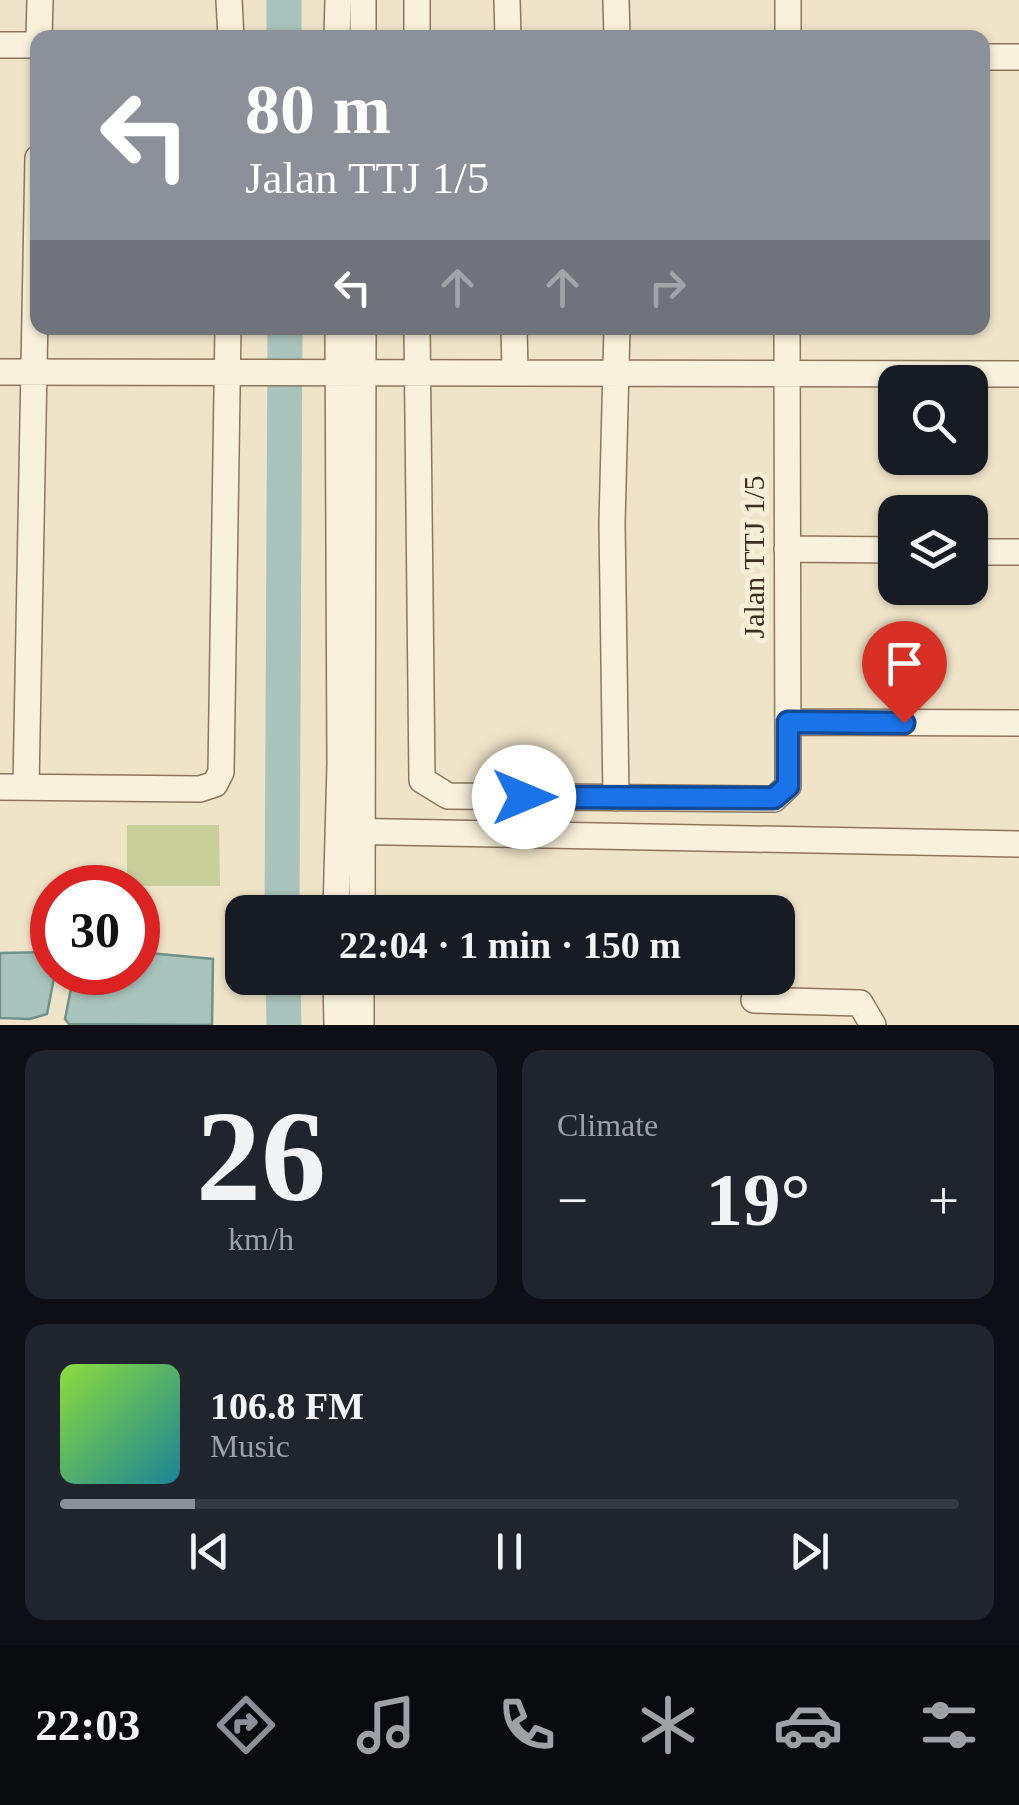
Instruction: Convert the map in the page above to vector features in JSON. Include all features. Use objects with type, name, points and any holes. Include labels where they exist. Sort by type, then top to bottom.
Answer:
[{"type":"street","points":[[39,30],[40,0]]},
{"type":"street","points":[[229,0],[231,30]]},
{"type":"street","points":[[338,0],[338,30]]},
{"type":"street","points":[[363,0],[363,30]]},
{"type":"street","points":[[417,0],[417,30]]},
{"type":"street","points":[[507,0],[508,30]]},
{"type":"street","points":[[616,0],[617,30]]},
{"type":"street","points":[[788,0],[788,30]]},
{"type":"street","points":[[0,45],[30,42]]},
{"type":"street","points":[[990,57],[1019,57]]},
{"type":"street","points":[[35,335],[13,787],[200,789],[216,784],[220,772],[236,371],[229,335]]},
{"type":"street","points":[[340,335],[350,371],[365,832],[363,895]]},
{"type":"street","points":[[336,895],[350,371],[361,335]]},
{"type":"street","points":[[417,335],[422,780],[448,796],[609,798]]},
{"type":"street","points":[[514,335],[515,372]]},
{"type":"street","points":[[602,835],[609,798],[617,335]]},
{"type":"street","name":"Jalan TTJ 1/5","points":[[609,798],[774,798],[788,786],[786,335]]},
{"type":"street","points":[[0,372],[1019,374]]},
{"type":"street","points":[[786,549],[878,550]]},
{"type":"street","points":[[988,552],[1019,552]]},
{"type":"street","points":[[788,722],[1019,723]]},
{"type":"street","points":[[338,831],[1019,844]]},
{"type":"street","points":[[336,995],[337,1025]]},
{"type":"street","points":[[361,995],[361,1025]]},
{"type":"street","points":[[754,1000],[860,1002],[874,1025]]},
{"type":"green space","points":[[127,825],[219,825],[220,886],[160,886],[160,865],[127,865]]},
{"type":"water","points":[[30,952],[30,995],[51,995],[47,1014],[30,1019],[0,1018],[0,953]]},
{"type":"water","points":[[160,954],[213,959],[212,1025],[69,1024],[65,1019],[70,995],[160,995]]},
{"type":"waterway","points":[[284,0],[284,30]]},
{"type":"waterway","points":[[282,895],[285,335]]},
{"type":"waterway","points":[[283,995],[284,1025]]},
{"type":"route","points":[[524,797],[774,798],[788,786],[788,722],[904,723]]}]
